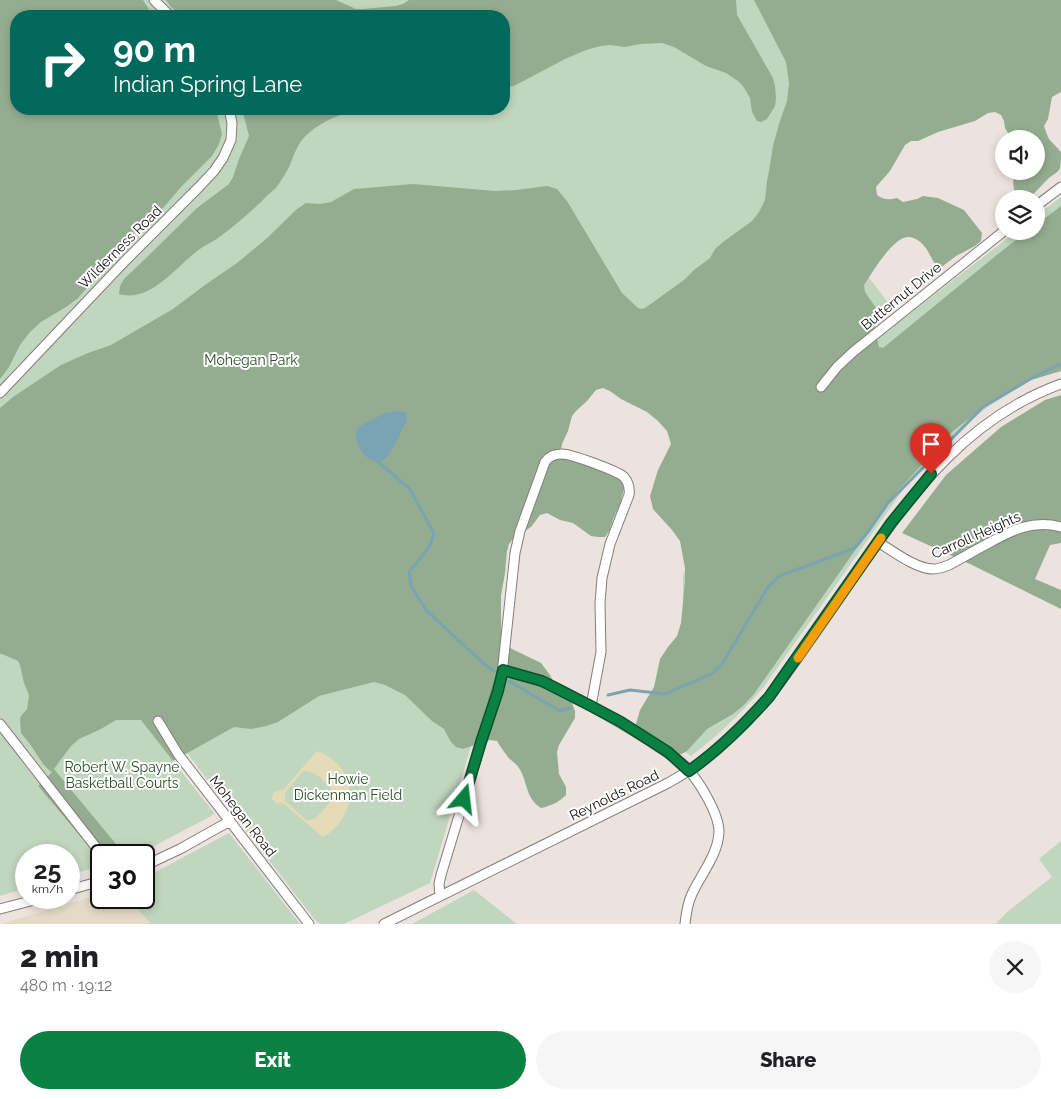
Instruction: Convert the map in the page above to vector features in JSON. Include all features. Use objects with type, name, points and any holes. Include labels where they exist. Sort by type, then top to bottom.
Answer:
[{"type":"street","points":[[154,0],[164,10]]},
{"type":"street","name":"Wilderness Road","points":[[0,393],[112,274],[214,170],[226,153],[231,140],[230,115]]},
{"type":"street","points":[[1045,199],[1061,187]]},
{"type":"street","name":"Butternut Drive","points":[[821,387],[849,355],[995,238]]},
{"type":"street","name":"Reynolds Road","points":[[384,924],[652,792],[689,771],[720,746],[769,697],[891,523],[941,463],[963,442],[985,425],[1038,393],[1061,384]]},
{"type":"street","points":[[440,896],[439,884],[441,875],[503,670],[518,538],[543,465],[553,455],[570,455],[617,472],[626,481],[629,488],[629,496],[610,544],[602,578],[600,602],[602,646],[591,706]]},
{"type":"street","name":"Carroll Heights","points":[[878,542],[919,566],[937,569],[949,565],[1018,528],[1043,524],[1061,527]]},
{"type":"street","points":[[503,670],[542,681],[621,722],[668,752],[689,771],[699,784],[716,818],[719,830],[710,862],[689,902],[685,924]]},
{"type":"street","name":"Mohegan Road","points":[[158,721],[178,754],[309,924]]},
{"type":"street","points":[[0,724],[93,844]]},
{"type":"street","points":[[155,861],[230,821]]},
{"type":"street","points":[[0,909],[15,905]]},
{"type":"shaded area","points":[[90,897],[90,909],[138,909],[151,924],[0,924],[50,909],[80,909],[80,900]]},
{"type":"green space","name":"Mohegan Park","points":[[0,0],[1049,0],[807,197],[890,305],[808,368],[836,370],[1005,240],[1045,240],[1045,209],[1061,197],[1061,368],[1031,380],[989,406],[960,429],[929,459],[905,487],[763,688],[711,740],[691,756],[660,733],[683,633],[683,575],[714,500],[715,440],[571,373],[508,535],[489,686],[430,883],[344,924],[320,924],[187,753],[173,761],[215,814],[155,846],[155,844],[116,844],[53,771],[38,786],[90,848],[90,869],[80,872],[80,844],[15,844],[15,891],[0,896]]},
{"type":"green space","points":[[0,0],[143,0],[149,10],[10,10],[10,115],[217,115],[222,134],[219,144],[212,156],[164,207],[135,232],[77,299],[41,322],[30,332],[0,379]]},
{"type":"green space","points":[[166,0],[336,0],[356,9],[363,9],[396,6],[409,0],[736,0],[737,15],[773,78],[776,98],[775,106],[767,119],[761,122],[757,121],[752,112],[750,98],[738,81],[726,73],[706,66],[674,47],[662,43],[625,47],[610,45],[586,50],[510,86],[510,10],[175,10]]},
{"type":"green space","name":"Mohegan Park","points":[[754,0],[1061,0],[1061,92],[1052,97],[1048,119],[1044,126],[1049,139],[1061,152],[1059,170],[1037,190],[1014,190],[1013,180],[1045,180],[1045,130],[1006,130],[1001,115],[995,112],[988,113],[975,121],[938,132],[918,141],[911,141],[905,145],[890,171],[876,187],[877,195],[886,199],[897,198],[903,202],[923,196],[938,198],[964,210],[982,233],[981,241],[939,269],[919,241],[909,237],[902,239],[883,256],[864,285],[865,292],[878,311],[874,325],[879,347],[883,348],[1016,240],[1045,240],[1045,218],[1061,206],[1061,371],[1028,381],[992,401],[952,432],[894,495],[754,694],[733,714],[707,729],[687,751],[674,758],[660,754],[636,738],[636,724],[640,710],[654,687],[660,659],[677,636],[681,623],[685,568],[680,541],[653,509],[650,496],[658,470],[671,444],[667,431],[647,412],[621,399],[610,391],[603,388],[596,390],[572,416],[561,451],[614,472],[623,482],[624,489],[620,504],[609,531],[605,537],[591,536],[573,523],[560,520],[547,513],[540,515],[531,527],[514,538],[509,544],[501,596],[503,641],[508,647],[541,663],[550,675],[560,695],[572,703],[575,711],[575,718],[559,745],[557,752],[559,774],[566,787],[566,795],[561,800],[541,808],[529,795],[519,768],[508,757],[497,741],[490,740],[463,749],[456,747],[444,729],[432,721],[405,695],[374,682],[319,696],[278,722],[266,726],[251,729],[234,727],[173,761],[141,720],[116,720],[79,739],[71,746],[54,769],[116,844],[90,844],[90,848],[38,786],[52,772],[43,764],[21,733],[20,719],[27,709],[29,696],[20,665],[18,661],[0,654],[0,408],[13,397],[61,365],[111,345],[173,309],[237,263],[306,203],[320,204],[331,202],[354,189],[413,184],[495,191],[547,186],[557,189],[567,201],[622,293],[638,308],[645,308],[684,280],[710,258],[715,249],[752,221],[759,212],[765,200],[773,146],[787,101],[789,83],[786,62]]},
{"type":"green space","points":[[244,115],[341,115],[325,122],[305,136],[299,143],[288,168],[276,188],[230,229],[199,250],[171,275],[151,289],[130,295],[119,294],[120,286],[124,279],[197,208],[229,184],[249,136]]},
{"type":"green space","points":[[1061,395],[1061,543],[1050,545],[1035,579],[1061,590],[1061,609],[902,533],[946,475],[1001,427],[1045,400]]},
{"type":"green space","points":[[229,833],[300,924],[151,924],[138,909],[155,909],[155,872]]},
{"type":"green space","points":[[1061,841],[1061,924],[996,924],[1007,912],[1052,877],[1039,859]]},
{"type":"green space","points":[[474,890],[517,924],[412,924]]},
{"type":"sand","points":[[317,751],[331,758],[341,768],[347,779],[350,792],[344,817],[335,828],[323,837],[283,803],[276,803],[272,799],[273,793],[283,790]],"holes":[[[303,771],[308,771],[325,781],[334,792],[334,797],[316,818],[306,820],[285,801],[285,793]]]},
{"type":"water","points":[[398,411],[406,413],[407,420],[393,448],[383,460],[378,462],[369,459],[362,452],[357,442],[358,427],[385,413]]},
{"type":"waterway","points":[[608,695],[630,690],[665,694],[713,673],[722,664],[768,587],[779,576],[855,548],[888,503],[983,407],[1032,378],[1061,364]]},
{"type":"waterway","points":[[377,461],[409,488],[434,533],[430,546],[409,572],[411,586],[426,610],[494,671]]},
{"type":"waterway","points":[[509,681],[560,711],[570,708]]},
{"type":"slow traffic","points":[[798,658],[881,538]]},
{"type":"route","points":[[464,799],[503,670],[542,681],[621,722],[668,752],[689,771],[720,746],[769,697],[891,523],[931,474]]},
{"type":"park label","name":"Robert W. Spayne Basketball Courts","points":[[122,776]]},
{"type":"park label","name":"Howie Dickenman Field","points":[[348,788]]}]
